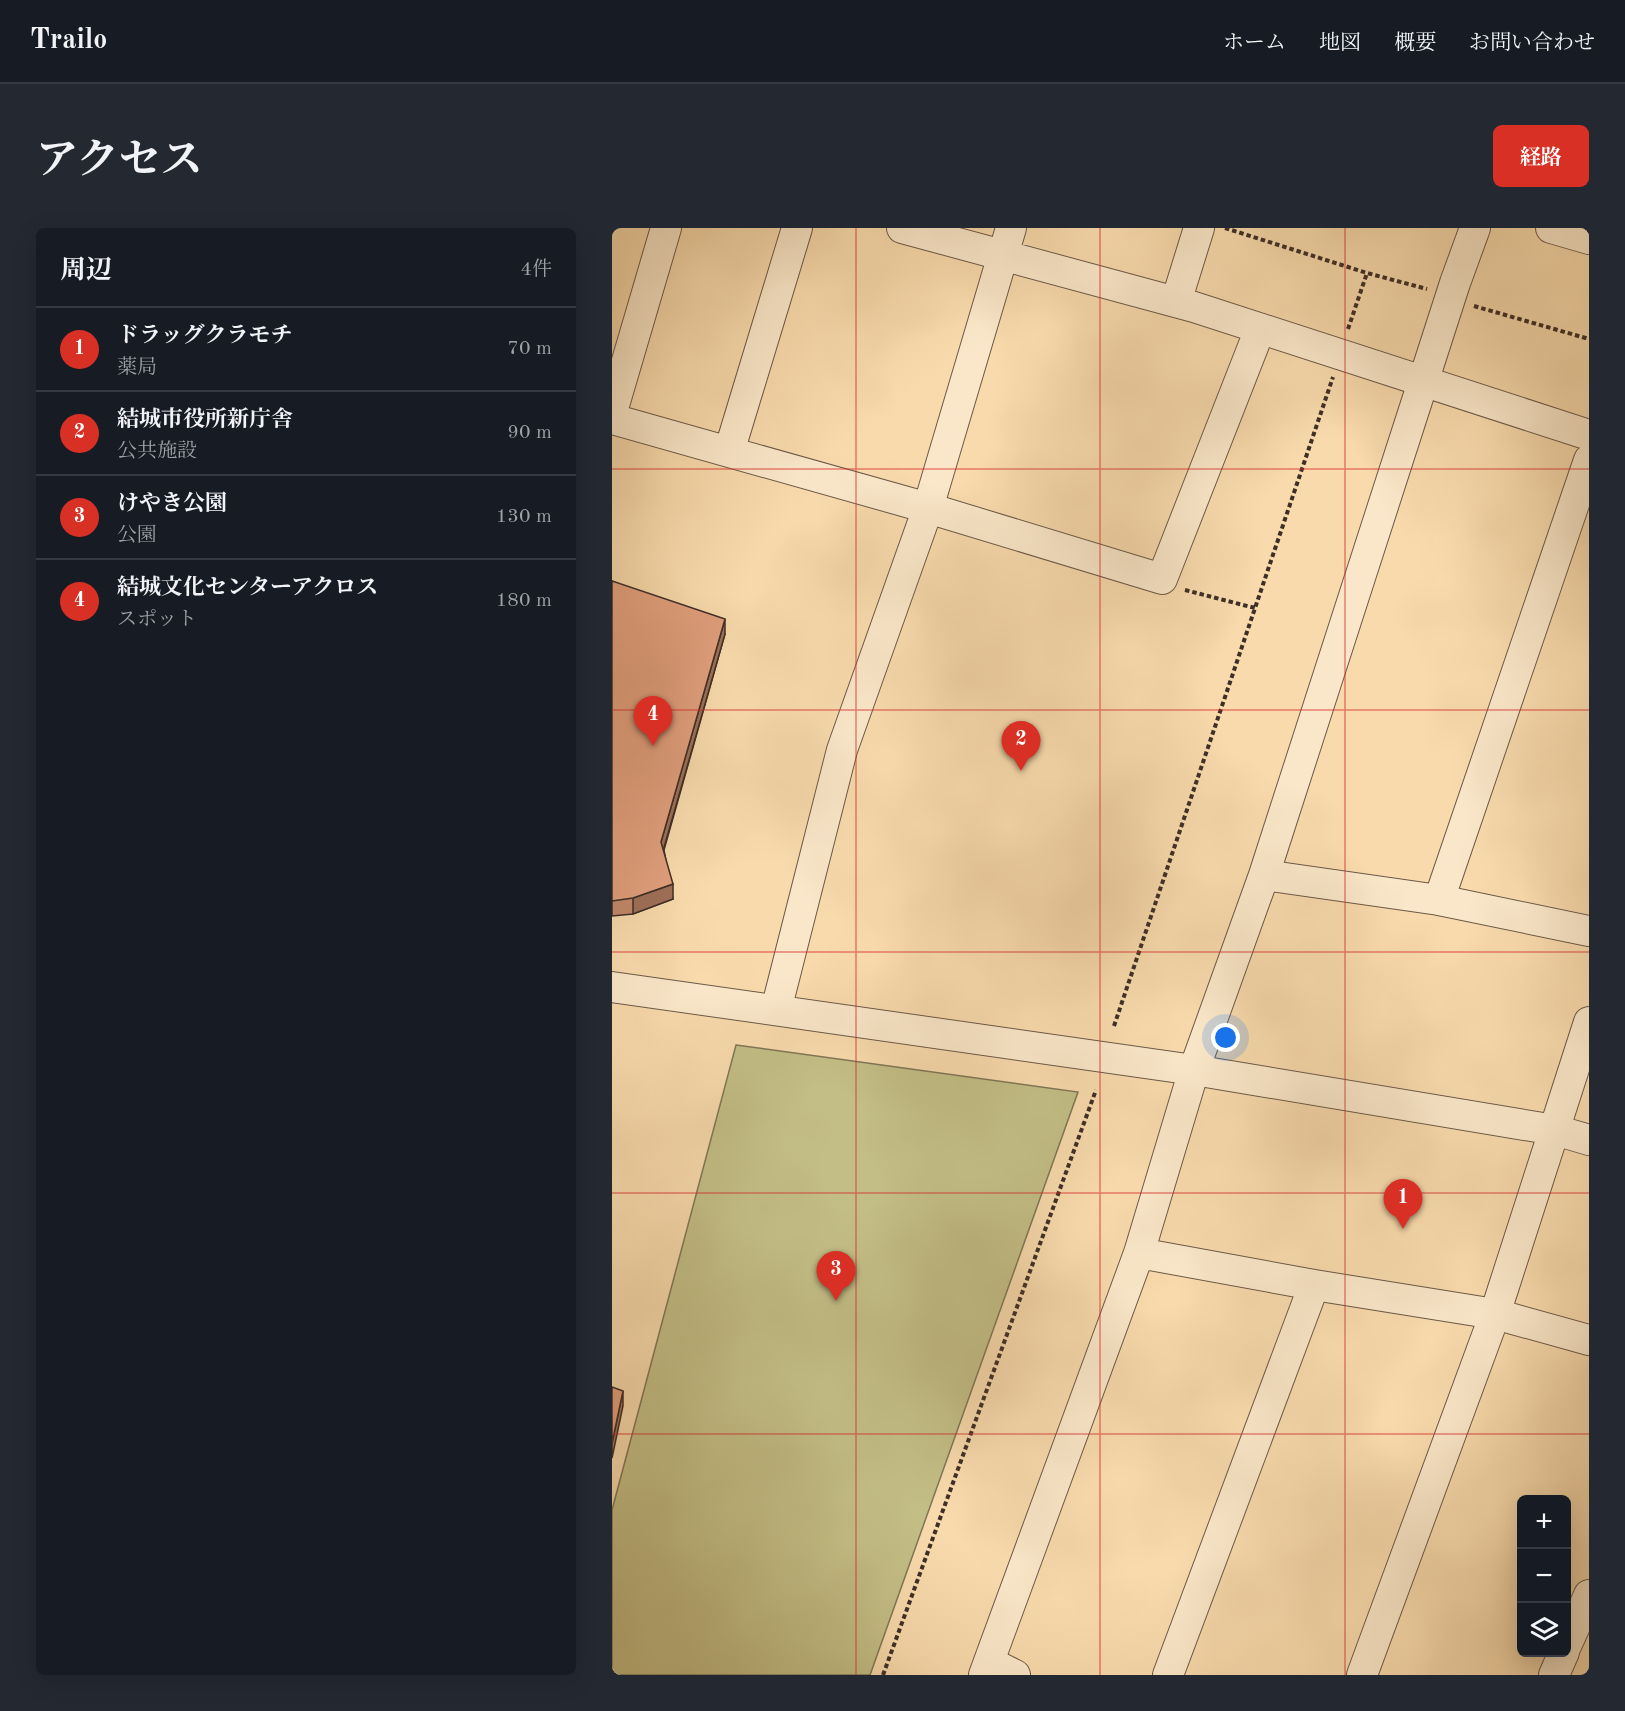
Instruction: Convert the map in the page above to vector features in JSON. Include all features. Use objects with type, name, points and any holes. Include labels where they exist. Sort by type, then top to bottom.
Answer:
[{"type":"street","points":[[612,412],[666,228]]},
{"type":"street","points":[[729,452],[797,228]]},
{"type":"street","points":[[902,228],[1176,302],[1589,435]]},
{"type":"street","points":[[776,1010],[842,750],[928,508],[1011,228]]},
{"type":"street","points":[[1176,302],[1199,228]]},
{"type":"street","points":[[1015,1675],[986,1668],[1139,1253],[1194,1070],[1264,875],[1475,228]]},
{"type":"street","points":[[1551,228],[1589,239]]},
{"type":"street","points":[[612,419],[928,508],[1162,579],[1260,329]]},
{"type":"street","points":[[1439,900],[1589,460]]},
{"type":"street","points":[[1264,875],[1439,900],[1589,931]]},
{"type":"street","points":[[612,987],[1194,1070],[1555,1130],[1589,1140]]},
{"type":"street","points":[[1362,1675],[1495,1314],[1589,1022]]},
{"type":"street","points":[[1139,1253],[1314,1285],[1495,1314],[1589,1340]]},
{"type":"street","points":[[1168,1675],[1314,1285]]},
{"type":"street","points":[[1571,1635],[1589,1595]]},
{"type":"street","points":[[1554,1675],[1562,1657]]},
{"type":"path","points":[[1224,228],[1436,292]]},
{"type":"path","points":[[1347,333],[1367,273]]},
{"type":"path","points":[[1467,304],[1589,339]]},
{"type":"path","points":[[1114,1026],[1336,368]]},
{"type":"path","points":[[1183,589],[1255,608]]},
{"type":"path","points":[[883,1675],[1096,1090]]},
{"type":"shaded area","points":[[736,1045],[1078,1092],[870,1675],[612,1675],[612,1510]]},
{"type":"building","points":[[612,581],[725,619],[661,842],[673,884],[633,898],[612,901]]},
{"type":"building","points":[[612,1387],[623,1391],[612,1443]]},
{"type":"place","name":"結城文化センターアクロス","points":[[653,746]]},
{"type":"place","name":"結城市役所新庁舎","points":[[1021,771]]},
{"type":"place","name":"ドラッグクラモチ","points":[[1403,1229]]},
{"type":"place","name":"けやき公園","points":[[836,1301]]}]
